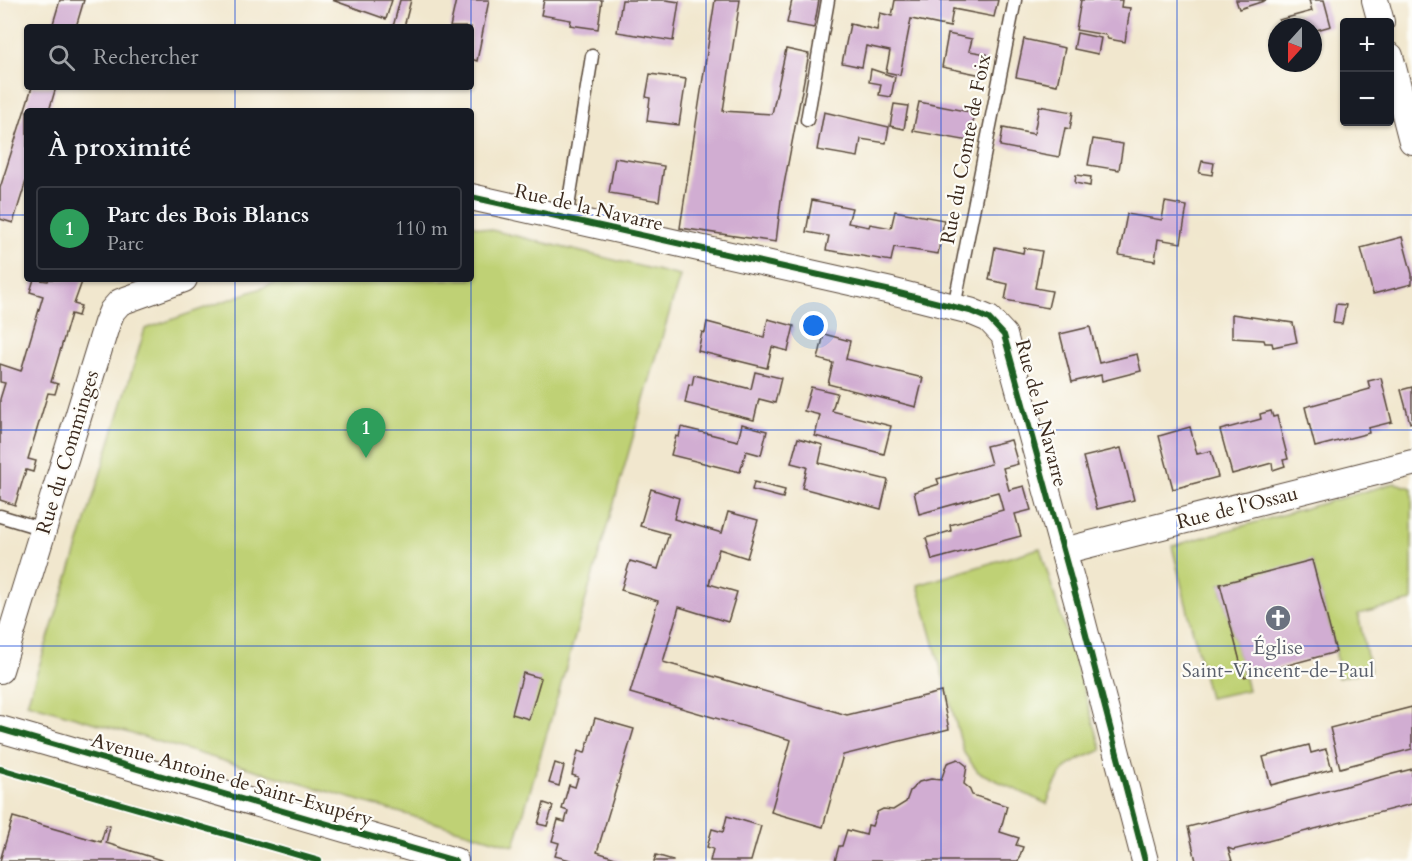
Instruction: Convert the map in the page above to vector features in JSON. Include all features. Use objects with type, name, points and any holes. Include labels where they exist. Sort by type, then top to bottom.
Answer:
[{"type":"street","points":[[1375,0],[1380,18]]},
{"type":"street","points":[[1393,72],[1412,141]]},
{"type":"street","name":"Rue de la Navarre","points":[[474,198],[954,307],[989,319],[1004,335],[1145,861]]},
{"type":"street","name":"Rue du Comminges","points":[[0,670],[106,323],[120,302],[176,282]]},
{"type":"street","name":"Rue de l'Ossau","points":[[1063,551],[1412,462]]},
{"type":"street","name":"Avenue Antoine de Saint-Exupéry","points":[[0,729],[391,852],[455,861]]},
{"type":"lane","points":[[807,120],[828,0]]},
{"type":"lane","name":"Rue du Comte de Foix","points":[[954,307],[1015,0]]},
{"type":"lane","points":[[566,219],[592,56]]},
{"type":"lane","points":[[0,516],[43,529]]},
{"type":"green space","points":[[474,226],[680,276],[514,846],[27,703],[145,329],[278,282],[474,282]]},
{"type":"green space","points":[[1395,483],[1412,488],[1412,601],[1358,614],[1370,670],[1338,678],[1336,652],[1312,561],[1220,584],[1248,690],[1209,698],[1172,546]]},
{"type":"green space","points":[[1040,548],[1102,750],[1066,768],[1056,782],[1047,804],[978,772],[964,753],[918,585]]},
{"type":"building","points":[[60,0],[84,0],[77,24],[53,24]]},
{"type":"building","points":[[332,0],[392,0],[386,19]]},
{"type":"building","points":[[400,0],[411,0],[405,24],[394,24]]},
{"type":"building","points":[[456,0],[489,0],[477,61],[474,60],[474,24],[451,24]]},
{"type":"building","points":[[544,0],[602,0],[598,29],[570,25],[571,20],[541,15]]},
{"type":"building","points":[[622,0],[679,2],[673,41],[617,32]]},
{"type":"building","points":[[715,0],[740,0],[723,111],[772,114],[786,49],[809,54],[781,200],[776,242],[680,228]]},
{"type":"building","points":[[792,0],[819,0],[814,28],[787,23]]},
{"type":"building","points":[[895,0],[998,0],[994,17],[953,9],[950,27],[911,19],[900,75],[886,72],[890,51],[866,46],[862,67],[842,63],[850,24],[877,30],[880,13],[892,16]]},
{"type":"building","points":[[1081,0],[1122,0],[1121,7],[1130,8],[1125,42],[1108,39],[1106,35],[1076,30]]},
{"type":"building","points":[[1236,0],[1267,0],[1239,9]]},
{"type":"building","points":[[1309,0],[1324,0],[1331,26],[1322,28],[1322,18],[1286,18],[1312,11]]},
{"type":"building","points":[[1077,33],[1101,38],[1098,54],[1074,49]]},
{"type":"building","points":[[948,34],[972,39],[969,51],[987,54],[982,75],[942,67]]},
{"type":"building","points":[[1024,39],[1065,48],[1057,85],[1016,77]]},
{"type":"building","points":[[871,69],[895,77],[891,97],[879,95],[881,84],[869,82]]},
{"type":"building","points":[[650,74],[686,79],[679,125],[647,121],[650,98],[646,97]]},
{"type":"building","points":[[31,90],[55,90],[50,108],[25,108]]},
{"type":"building","points":[[919,102],[975,113],[969,141],[913,131]]},
{"type":"building","points":[[894,104],[908,106],[904,129],[890,126]]},
{"type":"building","points":[[1039,106],[1073,112],[1070,129],[1065,128],[1059,157],[1000,146],[1003,128],[1034,134]]},
{"type":"building","points":[[24,112],[24,188],[13,223],[0,219],[0,188]]},
{"type":"building","points":[[824,112],[889,127],[886,143],[861,139],[858,157],[817,150]]},
{"type":"building","points":[[1093,139],[1123,144],[1119,170],[1088,165]]},
{"type":"building","points":[[615,158],[664,166],[659,201],[609,193]]},
{"type":"building","points":[[1202,161],[1214,163],[1212,175],[1199,173]]},
{"type":"building","points":[[1076,175],[1091,177],[1090,186],[1075,183]]},
{"type":"building","points":[[812,200],[852,208],[848,223],[869,227],[870,224],[891,228],[895,211],[944,220],[938,254],[894,247],[891,261],[826,250],[829,236],[806,232]]},
{"type":"building","points":[[1165,202],[1187,206],[1181,243],[1158,239],[1155,261],[1119,255],[1127,214],[1162,220]]},
{"type":"building","points":[[1402,237],[1412,274],[1412,284],[1373,294],[1361,248]]},
{"type":"building","points":[[995,247],[1023,253],[1024,248],[1042,251],[1035,288],[1052,291],[1048,308],[1005,300],[1008,284],[989,280]]},
{"type":"building","points":[[33,282],[82,282],[74,304],[81,306],[78,316],[71,314],[51,382],[58,384],[55,394],[48,393],[28,459],[36,461],[33,472],[26,470],[15,505],[0,500],[0,399],[5,383],[0,382],[0,364],[21,371],[43,296],[30,292]]},
{"type":"building","points":[[1336,304],[1346,305],[1342,324],[1333,323]]},
{"type":"building","points":[[1232,314],[1293,323],[1297,342],[1273,347],[1272,343],[1265,343],[1264,340],[1232,338]]},
{"type":"building","points":[[768,319],[794,326],[788,351],[772,347],[767,368],[698,351],[702,332],[705,333],[707,322],[764,337]]},
{"type":"building","points":[[1090,327],[1099,363],[1137,354],[1141,371],[1102,381],[1101,375],[1072,382],[1060,334]]},
{"type":"building","points":[[824,334],[850,341],[846,359],[923,378],[916,407],[828,384],[833,363],[818,359]]},
{"type":"building","points":[[755,372],[781,378],[775,403],[759,399],[754,420],[685,403],[689,384],[692,385],[694,375],[751,389]]},
{"type":"building","points":[[1381,378],[1392,422],[1368,428],[1369,433],[1315,447],[1305,407],[1370,389],[1368,381]]},
{"type":"building","points":[[811,387],[837,393],[832,411],[891,426],[884,454],[815,436],[820,415],[804,411]]},
{"type":"building","points":[[1412,387],[1412,422],[1410,423],[1401,390]]},
{"type":"building","points":[[1271,411],[1273,417],[1277,416],[1288,459],[1283,460],[1285,466],[1273,470],[1272,463],[1232,474],[1220,430],[1261,419],[1260,414]]},
{"type":"building","points":[[742,424],[767,431],[761,455],[746,451],[740,472],[671,455],[681,427],[738,441]]},
{"type":"building","points":[[1190,427],[1197,454],[1211,451],[1218,477],[1173,489],[1159,436]]},
{"type":"building","points":[[798,438],[823,445],[819,463],[888,480],[881,509],[802,488],[807,467],[791,463]]},
{"type":"building","points":[[1011,440],[1018,464],[1003,468],[1009,490],[1024,486],[1031,510],[1015,514],[1021,536],[932,560],[926,538],[951,531],[950,525],[1003,510],[998,492],[919,514],[914,492],[939,484],[937,479],[991,464],[986,446]]},
{"type":"building","points":[[1121,448],[1134,500],[1097,509],[1083,457]]},
{"type":"building","points":[[754,482],[785,490],[783,498],[752,490]]},
{"type":"building","points":[[651,489],[679,498],[674,519],[722,533],[728,512],[758,520],[747,558],[719,549],[709,584],[737,592],[728,622],[679,607],[663,662],[847,715],[941,692],[949,729],[843,755],[823,827],[771,812],[791,740],[630,693],[658,601],[621,590],[630,561],[658,569],[669,534],[640,526]]},
{"type":"building","name":"Église Saint-Vincent-de-Paul","points":[[1312,560],[1336,652],[1244,677],[1220,584]]},
{"type":"building","points":[[523,673],[541,678],[529,719],[512,714]]},
{"type":"building","points":[[1412,707],[1412,749],[1340,768],[1330,728]]},
{"type":"building","points":[[595,718],[634,729],[597,852],[624,861],[574,861],[555,856],[559,843],[552,841],[558,820],[565,822],[568,811],[562,809],[569,785],[575,787],[578,777],[572,775],[578,751],[585,753]]},
{"type":"building","points":[[1309,745],[1311,753],[1326,749],[1332,769],[1271,785],[1263,757]]},
{"type":"building","points":[[958,759],[967,766],[964,784],[972,795],[1007,806],[1000,832],[1019,838],[1016,845],[1023,847],[1018,861],[835,861],[847,830],[866,835],[868,825],[872,826],[877,812],[883,809],[893,810],[906,802],[910,791],[919,782],[931,779],[941,780],[947,763]]},
{"type":"building","points":[[555,763],[564,766],[559,786],[549,783]]},
{"type":"building","points":[[1412,769],[1412,804],[1233,850],[1228,848],[1232,861],[1196,861],[1188,827]]},
{"type":"building","points":[[544,803],[553,806],[547,826],[538,824]]},
{"type":"building","points":[[727,816],[761,826],[751,861],[710,861],[713,849],[707,847],[712,829],[723,832]]},
{"type":"building","points":[[13,817],[101,842],[106,825],[110,826],[106,843],[164,861],[0,861]]},
{"type":"building","points":[[656,855],[673,860],[673,861],[654,861]]},
{"type":"cycle path","points":[[474,198],[891,291],[970,311],[989,319],[1004,335],[1145,861]]},
{"type":"cycle path","points":[[0,729],[455,861]]},
{"type":"cycle path","points":[[0,769],[319,861]]},
{"type":"place","name":"Parc des Bois Blancs","points":[[366,458]]},
{"type":"place","name":"Église Saint-Vincent-de-Paul","points":[[1278,618]]}]
